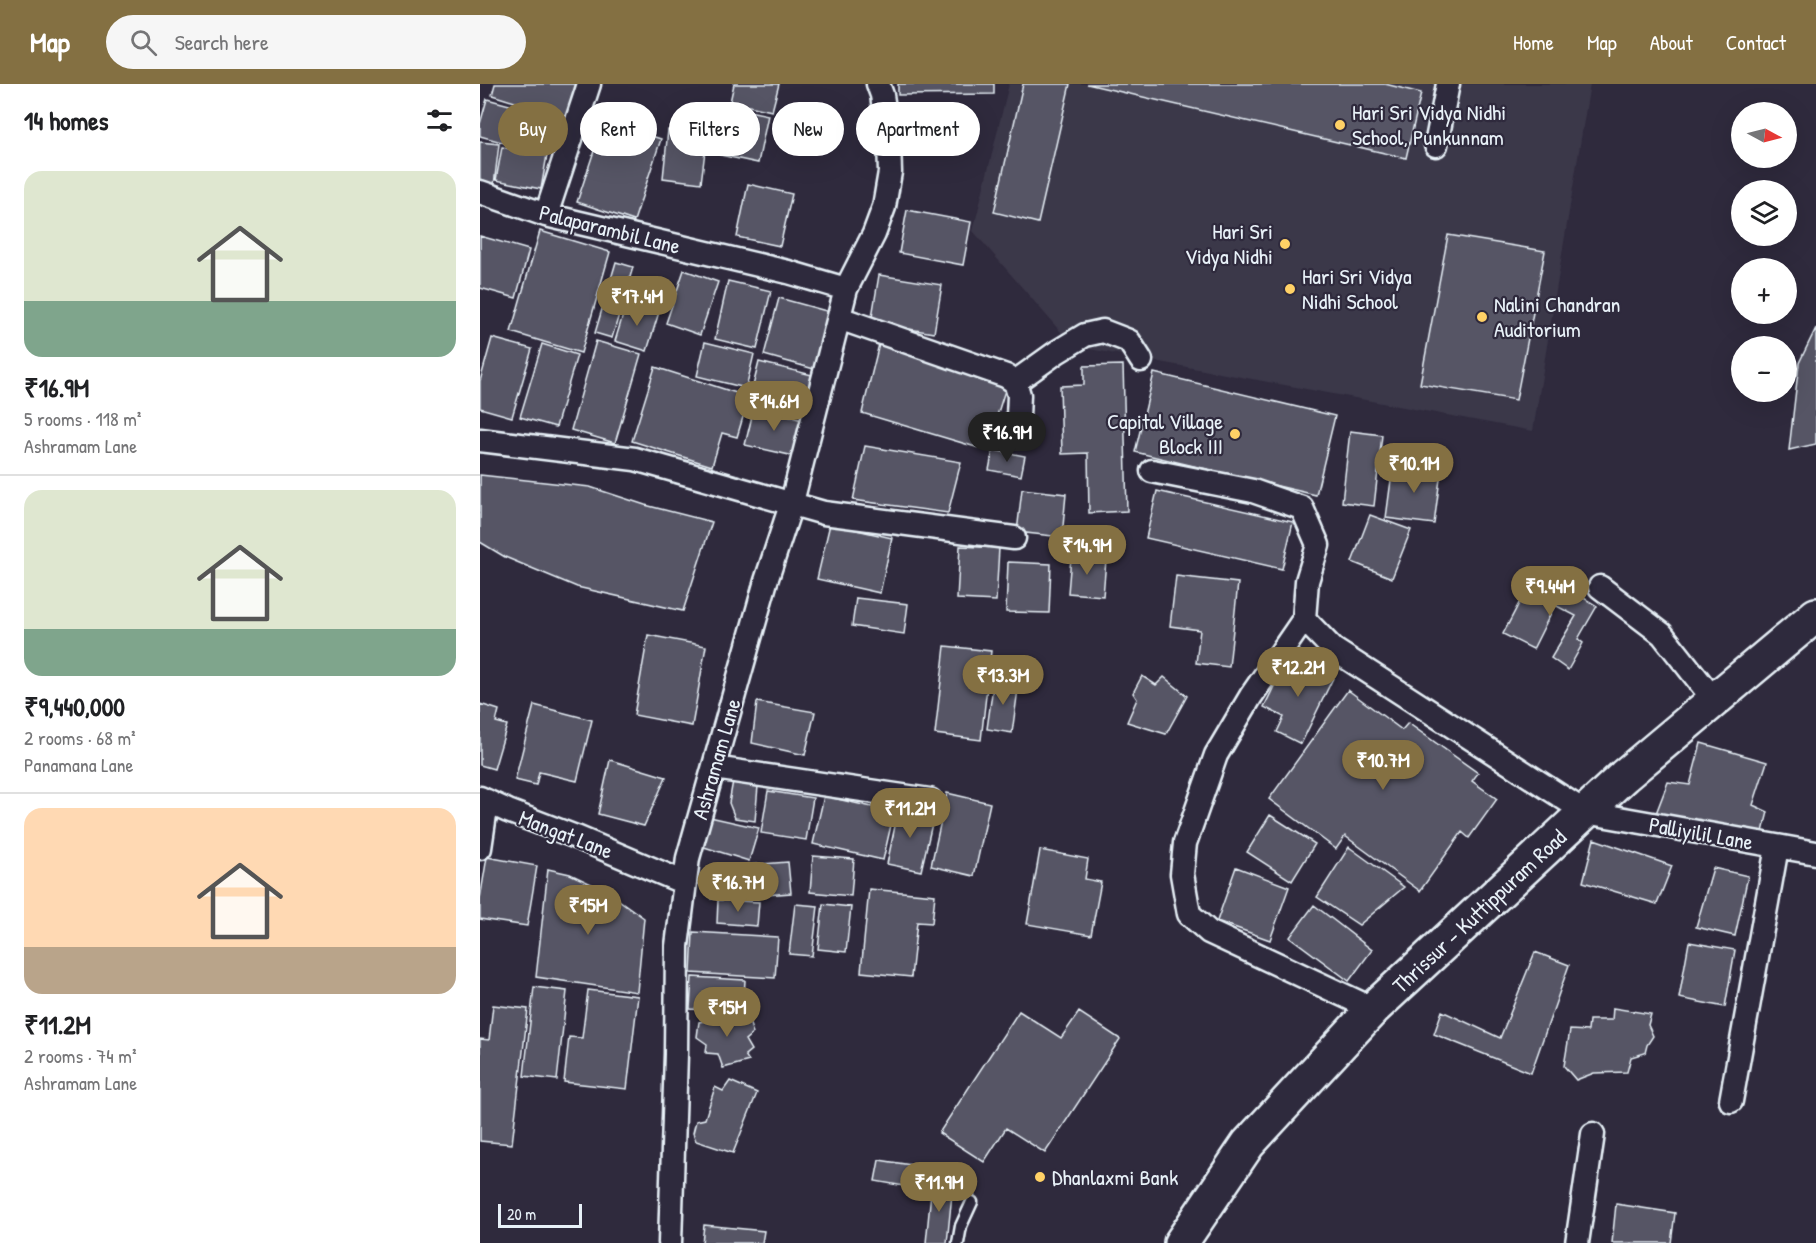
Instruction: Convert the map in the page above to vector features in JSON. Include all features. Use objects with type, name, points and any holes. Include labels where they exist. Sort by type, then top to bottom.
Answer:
[{"type":"main road","name":"Thrissur – Kuttippuram Road","points":[[1181,1243],[1248,1144],[1373,1009],[1624,776],[1816,615]]},
{"type":"street","points":[[546,215],[589,84]]},
{"type":"street","name":"Ashramam Lane","points":[[670,1243],[677,946],[688,858],[766,581],[792,502],[846,289],[874,234],[884,207],[890,172],[889,142],[882,95],[878,84]]},
{"type":"street","points":[[1436,145],[1448,84]]},
{"type":"street","name":"Palaparambil Lane","points":[[480,192],[546,215],[788,272],[846,289]]},
{"type":"street","points":[[839,318],[1006,376],[1015,382],[1019,395],[1018,417]]},
{"type":"street","points":[[1015,382],[1085,335],[1103,331],[1129,341],[1141,360]]},
{"type":"street","points":[[480,440],[635,459],[824,513],[1014,538]]},
{"type":"street","points":[[1152,471],[1253,491],[1302,508],[1318,545],[1307,581],[1304,619],[1251,696],[1216,755],[1185,843],[1182,874],[1189,914],[1209,932],[1373,1009]]},
{"type":"street","points":[[1600,587],[1662,634],[1714,700]]},
{"type":"street","points":[[1304,619],[1333,649],[1586,812]]},
{"type":"street","points":[[714,768],[930,800]]},
{"type":"street","points":[[480,848],[484,799]]},
{"type":"street","name":"Mangat Lane","points":[[484,799],[508,811],[685,883]]},
{"type":"street","name":"Palliyilil Lane","points":[[1586,812],[1816,854]]},
{"type":"street","points":[[1731,1101],[1777,847]]},
{"type":"street","points":[[1577,1243],[1593,1134]]},
{"type":"lane","points":[[958,1243],[961,1226],[972,1202]]},
{"type":"shaded area","name":"Hari Sri Vidya Nidhi School","points":[[1009,84],[1590,84],[1533,431],[1073,346],[973,231]]},
{"type":"building","points":[[495,84],[576,84],[568,114],[568,102],[515,102],[492,95]]},
{"type":"building","points":[[734,84],[779,84],[774,102],[772,102],[772,111],[760,108],[760,102],[730,102]]},
{"type":"building","points":[[898,84],[994,84],[994,94],[898,95]]},
{"type":"building","points":[[1023,84],[1070,84],[1038,223],[994,212]]},
{"type":"building","name":"Hari Sri Vidya Nidhi School, Punkunnam","points":[[1087,84],[1385,84],[1421,93],[1406,158]]},
{"type":"building","points":[[487,99],[498,102],[498,141],[480,136],[480,124]]},
{"type":"building","points":[[760,113],[768,115],[760,153]]},
{"type":"building","points":[[668,130],[669,156],[704,156],[701,183],[663,178]]},
{"type":"building","points":[[657,138],[661,139],[657,151]]},
{"type":"building","points":[[480,142],[498,144],[494,185],[480,183]]},
{"type":"building","points":[[500,156],[547,156],[541,189],[496,180]]},
{"type":"building","points":[[592,156],[655,156],[634,221],[577,202]]},
{"type":"building","points":[[725,156],[759,156],[758,163]]},
{"type":"building","points":[[748,184],[792,194],[780,246],[737,237]]},
{"type":"building","points":[[907,210],[971,222],[963,265],[899,253]]},
{"type":"building","points":[[540,231],[610,252],[581,353],[511,332]]},
{"type":"building","name":"Nalini Chandran Auditorium","points":[[1448,235],[1545,251],[1516,400],[1420,384]]},
{"type":"building","points":[[480,236],[529,250],[516,298],[480,288]]},
{"type":"building","points":[[616,262],[633,267],[612,338],[595,333]]},
{"type":"building","points":[[684,270],[718,282],[700,335],[666,323]]},
{"type":"building","points":[[879,275],[942,285],[934,333],[871,323]]},
{"type":"building","points":[[728,281],[771,291],[757,349],[715,339]]},
{"type":"building","points":[[779,298],[830,312],[814,369],[764,355]]},
{"type":"building","points":[[627,302],[659,312],[647,351],[615,341]]},
{"type":"building","points":[[1816,328],[1816,444],[1789,450],[1795,402],[1797,402],[1799,363]]},
{"type":"building","points":[[492,338],[532,349],[512,417],[480,408],[480,381]]},
{"type":"building","points":[[880,340],[1008,381],[986,450],[862,413]]},
{"type":"building","points":[[596,341],[641,354],[615,443],[571,430]]},
{"type":"building","points":[[705,342],[754,354],[746,388],[697,376]]},
{"type":"building","points":[[542,344],[577,355],[556,427],[520,417]]},
{"type":"building","points":[[759,362],[816,376],[806,413],[750,398]]},
{"type":"building","points":[[1123,365],[1127,511],[1089,513],[1088,453],[1062,454],[1060,386],[1084,385],[1084,366]]},
{"type":"building","points":[[655,367],[749,397],[737,437],[722,433],[712,466],[632,441]]},
{"type":"building","name":"Capital Village Block III","points":[[1154,373],[1335,416],[1316,495],[1135,452]]},
{"type":"building","points":[[754,408],[803,420],[794,456],[745,445]]},
{"type":"building","points":[[1350,431],[1382,435],[1374,506],[1342,502]]},
{"type":"building","points":[[865,446],[961,462],[948,513],[853,500]]},
{"type":"building","points":[[993,450],[1025,456],[1021,476],[989,470]]},
{"type":"building","points":[[1393,465],[1441,471],[1434,524],[1386,518]]},
{"type":"building","points":[[480,475],[590,487],[645,505],[712,522],[683,611],[577,587],[505,557],[480,542]]},
{"type":"building","points":[[1022,489],[1066,494],[1062,537],[1017,532]]},
{"type":"building","points":[[1157,491],[1293,522],[1282,569],[1146,538]]},
{"type":"building","points":[[1370,515],[1411,530],[1392,578],[1352,562]]},
{"type":"building","points":[[830,524],[892,538],[880,593],[817,579]]},
{"type":"building","points":[[960,546],[999,548],[996,601],[957,599]]},
{"type":"building","points":[[1071,557],[1106,560],[1103,596],[1068,593]]},
{"type":"building","points":[[1008,562],[1051,564],[1049,613],[1006,612]]},
{"type":"building","points":[[1536,571],[1559,578],[1553,589],[1562,593],[1565,602],[1574,588],[1586,591],[1582,597],[1597,606],[1578,639],[1583,643],[1568,670],[1551,658],[1576,616],[1555,605],[1533,649],[1503,634]]},
{"type":"building","points":[[1176,576],[1238,583],[1229,667],[1196,663],[1200,630],[1170,626]]},
{"type":"building","points":[[856,598],[908,604],[904,634],[852,626]]},
{"type":"building","points":[[648,635],[706,646],[692,726],[634,715]]},
{"type":"building","points":[[945,646],[991,651],[981,740],[935,734]]},
{"type":"building","points":[[1289,656],[1333,678],[1301,744],[1277,732],[1284,717],[1264,707]]},
{"type":"building","points":[[1142,676],[1156,685],[1164,677],[1187,696],[1166,734],[1127,722],[1137,699],[1133,693]]},
{"type":"building","points":[[994,679],[1019,682],[1012,733],[987,729]]},
{"type":"building","points":[[1348,690],[1402,730],[1408,723],[1478,773],[1472,781],[1497,799],[1469,838],[1462,832],[1420,891],[1345,836],[1336,849],[1269,799]]},
{"type":"building","points":[[757,702],[815,712],[805,755],[752,743]]},
{"type":"building","points":[[480,704],[499,710],[496,722],[507,725],[494,769],[480,765]]},
{"type":"building","points":[[534,705],[592,720],[577,781],[539,772],[536,785],[515,780]]},
{"type":"building","points":[[1701,743],[1767,762],[1753,805],[1768,812],[1762,836],[1655,816],[1668,782],[1690,785]]},
{"type":"building","points":[[610,760],[666,777],[644,826],[598,814]]},
{"type":"building","points":[[733,781],[758,786],[755,821],[735,818],[729,803]]},
{"type":"building","points":[[768,791],[813,798],[806,840],[761,833]]},
{"type":"building","points":[[947,793],[990,803],[974,876],[931,866]]},
{"type":"building","points":[[824,796],[894,812],[883,860],[813,844]]},
{"type":"building","points":[[899,807],[934,815],[921,871],[887,864]]},
{"type":"building","points":[[1270,815],[1315,844],[1292,881],[1247,852]]},
{"type":"building","points":[[710,817],[759,828],[749,861],[704,847]]},
{"type":"building","points":[[1594,839],[1672,866],[1657,904],[1583,882]]},
{"type":"building","points":[[1349,847],[1404,887],[1359,925],[1317,897]]},
{"type":"building","points":[[1040,850],[1088,859],[1085,879],[1101,882],[1091,935],[1027,924]]},
{"type":"building","points":[[813,856],[854,859],[851,896],[810,892]]},
{"type":"building","points":[[487,857],[537,866],[527,926],[480,919],[480,899]]},
{"type":"building","points":[[788,862],[791,893],[711,899],[708,868]]},
{"type":"building","points":[[1236,867],[1289,887],[1270,940],[1217,921]]},
{"type":"building","points":[[1713,868],[1748,876],[1735,936],[1696,927]]},
{"type":"building","points":[[548,869],[570,874],[606,891],[644,918],[637,992],[536,977]]},
{"type":"building","points":[[869,889],[935,895],[932,923],[917,922],[911,977],[861,972]]},
{"type":"building","points":[[718,900],[759,902],[757,926],[717,923]]},
{"type":"building","points":[[795,904],[818,906],[812,956],[789,954]]},
{"type":"building","points":[[823,904],[851,907],[846,952],[818,949]]},
{"type":"building","points":[[1314,905],[1372,950],[1349,981],[1290,937]]},
{"type":"building","points":[[693,932],[778,937],[775,978],[691,973]]},
{"type":"building","points":[[1689,942],[1735,950],[1725,1007],[1679,998]]},
{"type":"building","points":[[1535,952],[1569,965],[1531,1073],[1434,1034],[1442,1011],[1500,1038]]},
{"type":"building","points":[[692,977],[745,980],[743,1012],[690,1009]]},
{"type":"building","points":[[534,987],[567,991],[557,1080],[524,1076]]},
{"type":"building","points":[[588,990],[638,996],[627,1089],[564,1082],[569,1037],[582,1038]]},
{"type":"building","points":[[493,1005],[528,1009],[512,1144],[480,1141],[480,1039],[489,1040]]},
{"type":"building","points":[[1613,1008],[1651,1014],[1648,1025],[1653,1036],[1645,1053],[1631,1057],[1627,1072],[1594,1073],[1576,1080],[1564,1066],[1570,1030],[1588,1031],[1589,1020],[1612,1020]]},
{"type":"building","points":[[1019,1011],[1061,1038],[1079,1012],[1120,1039],[1045,1153],[1006,1128],[984,1162],[939,1133]]},
{"type":"building","points":[[746,1013],[753,1033],[745,1040],[751,1050],[745,1055],[749,1061],[723,1068],[718,1054],[706,1053],[707,1044],[697,1037],[699,1022]]},
{"type":"building","points":[[730,1081],[757,1093],[733,1153],[696,1141],[693,1133],[696,1121],[705,1119],[715,1087],[723,1091]]},
{"type":"building","points":[[879,1160],[930,1168],[927,1190],[875,1181]]},
{"type":"building","points":[[932,1182],[953,1184],[947,1243],[926,1243]]},
{"type":"building","points":[[1616,1204],[1675,1213],[1671,1243],[1612,1243]]},
{"type":"building","points":[[704,1225],[764,1231],[762,1243],[702,1243]]},
{"type":"place","name":"Hari Sri Vidya Nidhi School, Punkunnam","points":[[1340,125]]},
{"type":"place","name":"Hari Sri Vidya Nidhi","points":[[1285,244]]},
{"type":"place","name":"Hari Sri Vidya Nidhi School","points":[[1290,289]]},
{"type":"place","name":"Nalini Chandran Auditorium","points":[[1482,317]]},
{"type":"place","name":"Capital Village Block III","points":[[1235,434]]},
{"type":"place","name":"Dhanlaxmi Bank","points":[[1040,1177]]}]
